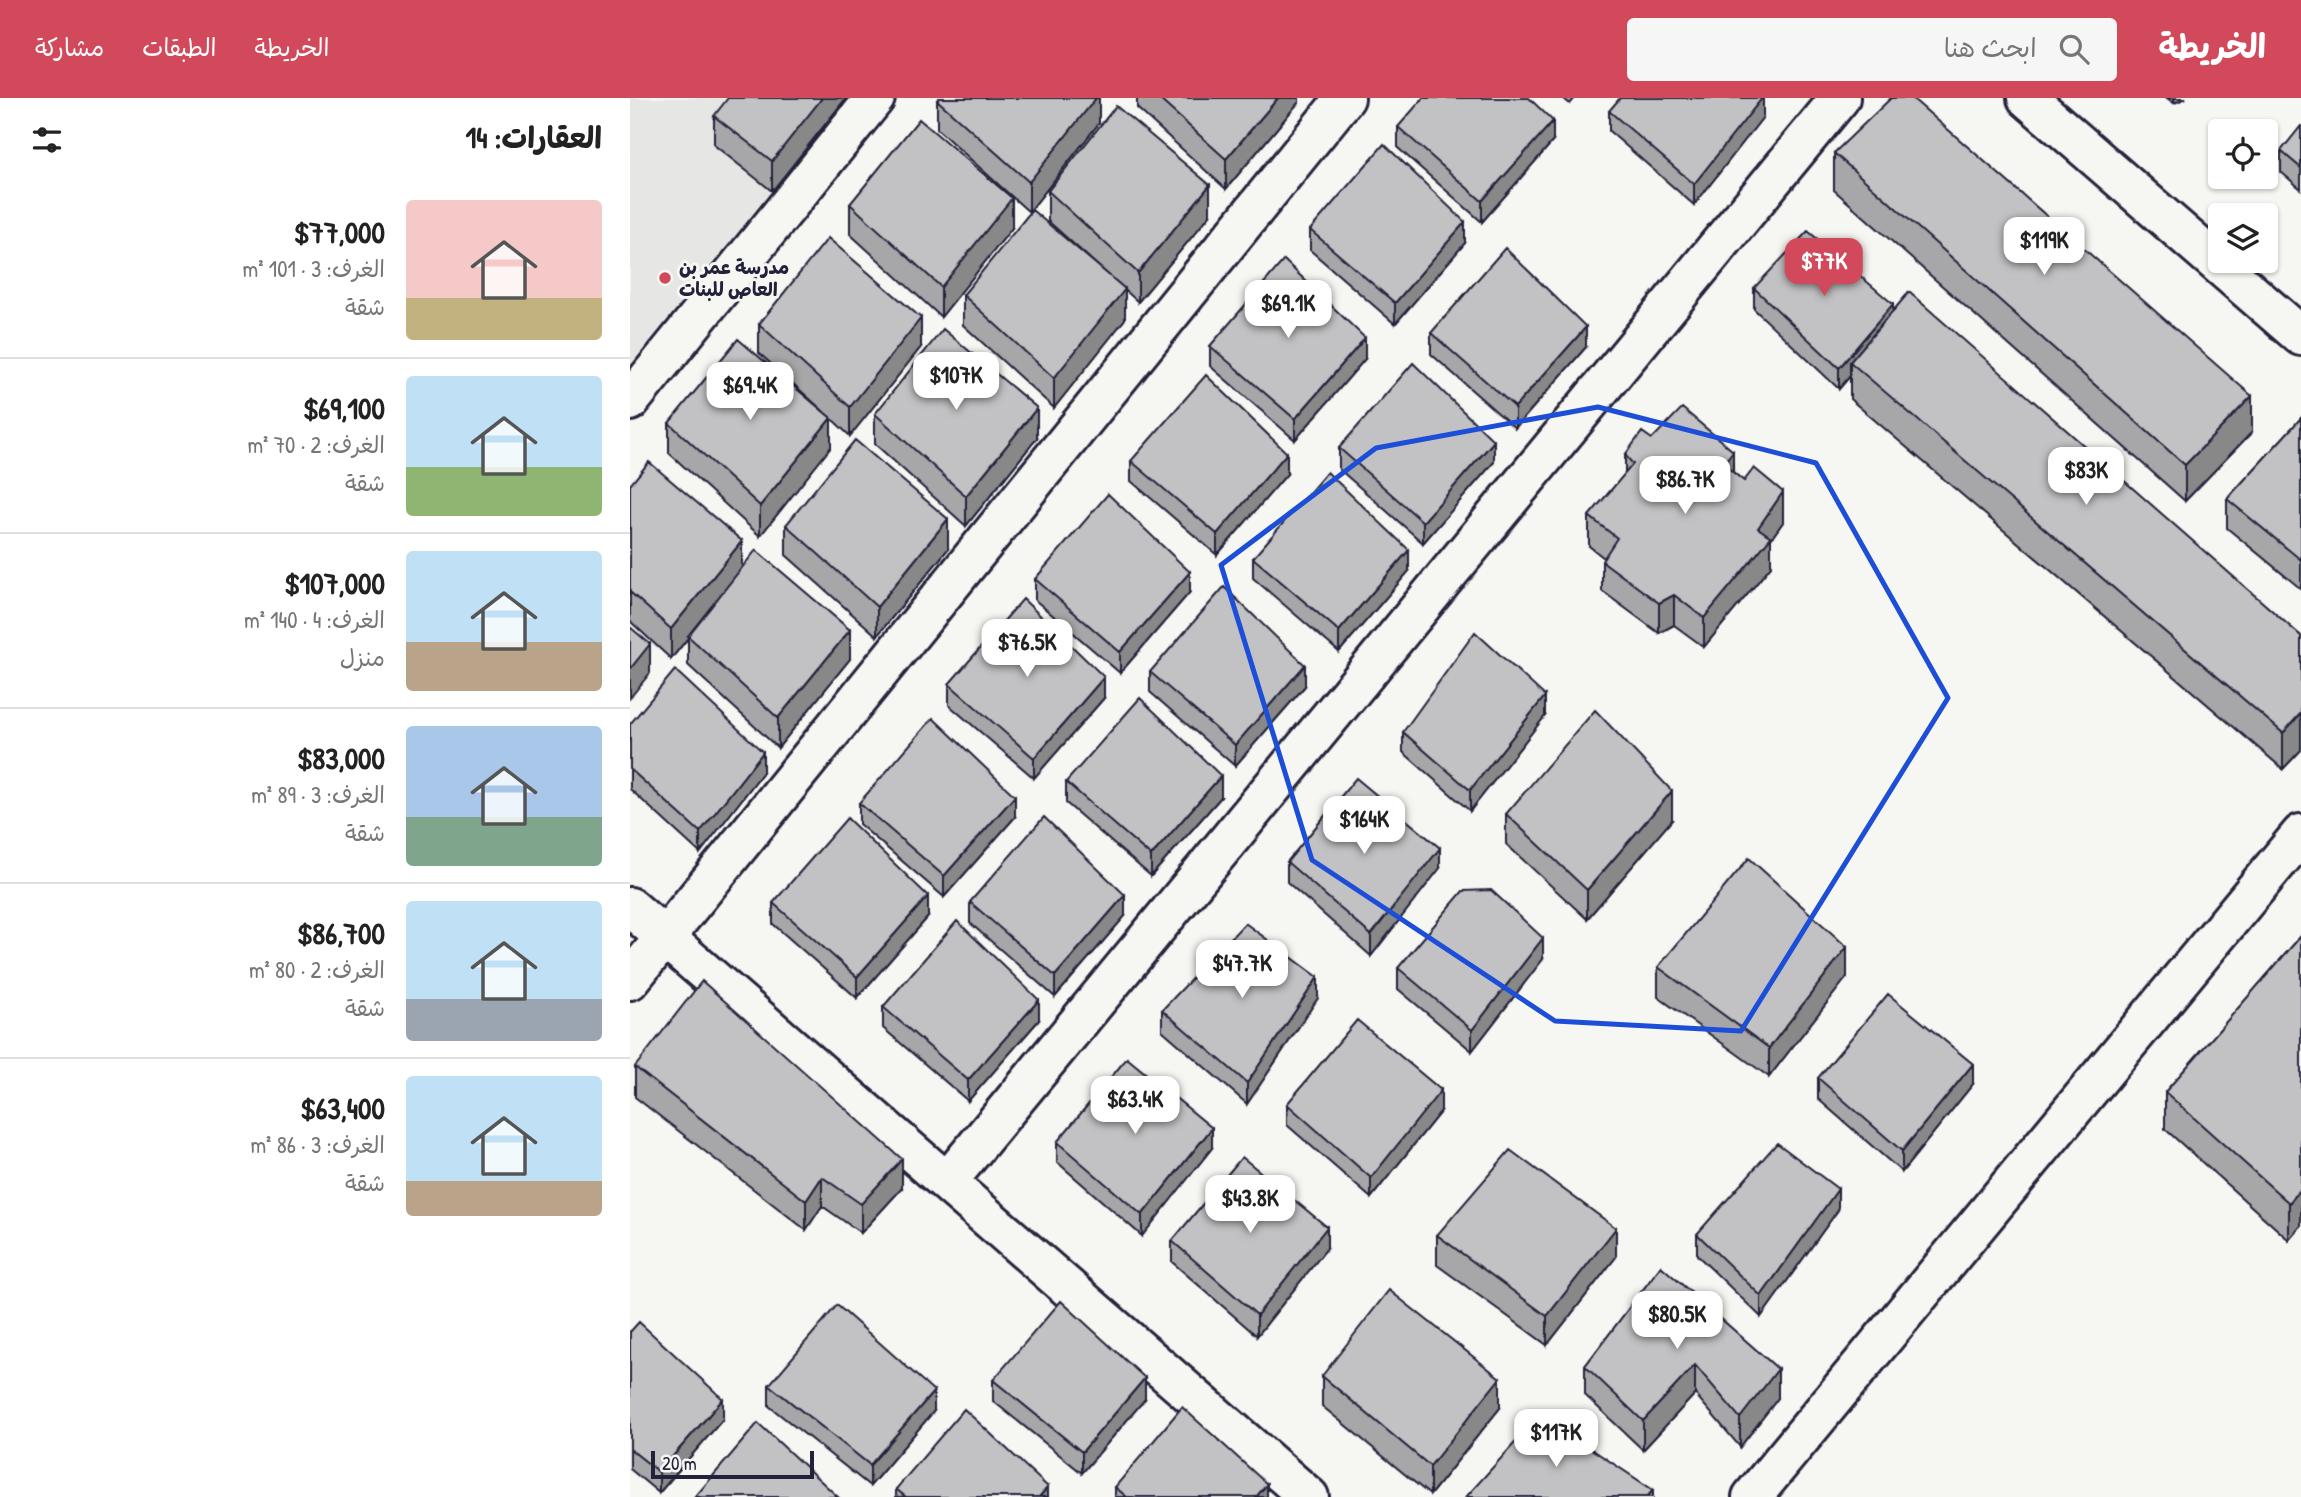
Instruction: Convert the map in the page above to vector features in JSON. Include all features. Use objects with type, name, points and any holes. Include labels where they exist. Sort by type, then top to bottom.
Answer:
[{"type":"street","points":[[630,401],[875,98]]},
{"type":"street","points":[[630,979],[1345,98]]},
{"type":"street","points":[[947,1182],[1840,98]]},
{"type":"street","points":[[2026,98],[2301,337]]},
{"type":"street","points":[[1752,1497],[2301,834]]},
{"type":"street","points":[[630,907],[1309,1497]]},
{"type":"highlighted area","points":[[1598,407],[1816,463],[1948,698],[1741,1031],[1555,1021],[1312,860],[1221,565],[1376,448]]},
{"type":"shaded area","name":"مدرسة عمر بن العاص للبنات","points":[[630,98],[846,98],[630,365]]},
{"type":"building","points":[[728,98],[822,98],[772,161],[714,116]]},
{"type":"building","points":[[1096,98],[1029,182],[937,100]]},
{"type":"building","points":[[1158,98],[1278,98],[1226,159]]},
{"type":"building","points":[[1423,98],[1529,98],[1553,121],[1482,201],[1398,127]]},
{"type":"building","points":[[1620,98],[1762,98],[1694,184],[1609,111]]},
{"type":"building","points":[[1891,98],[1912,98],[2252,396],[2185,465],[1834,153]]},
{"type":"building","points":[[1116,106],[1210,185],[1138,273],[1048,191]]},
{"type":"building","points":[[919,119],[1012,198],[941,287],[850,204]]},
{"type":"building","points":[[2301,126],[2301,168],[2281,151]]},
{"type":"building","points":[[1384,144],[1465,222],[1395,303],[1310,230]]},
{"type":"building","points":[[1032,210],[1125,289],[1054,378],[963,295]]},
{"type":"building","points":[[1808,231],[1893,304],[1839,368],[1754,288]]},
{"type":"building","points":[[828,238],[921,318],[850,407],[759,324]]},
{"type":"building","points":[[1505,248],[1586,327],[1515,407],[1431,333]]},
{"type":"building","points":[[1284,260],[1365,338],[1295,419],[1210,346]]},
{"type":"building","points":[[1909,292],[2301,636],[2301,713],[2283,733],[1850,362]]},
{"type":"building","points":[[943,329],[1037,408],[966,496],[875,414]]},
{"type":"building","points":[[738,339],[831,418],[760,506],[669,423]]},
{"type":"building","points":[[1413,363],[1494,441],[1423,522],[1339,448]]},
{"type":"building","points":[[1206,375],[1287,453],[1217,534],[1131,461]]},
{"type":"building","points":[[1682,408],[1733,451],[1723,464],[1744,481],[1754,468],[1783,492],[1758,528],[1771,537],[1704,618],[1674,595],[1659,603],[1602,561],[1617,538],[1589,516],[1633,464],[1625,455],[1642,432],[1652,439]]},
{"type":"building","points":[[2301,418],[2301,560],[2227,499]]},
{"type":"building","points":[[855,440],[948,519],[877,607],[786,525]]},
{"type":"building","points":[[649,462],[742,541],[671,629],[630,592],[630,485]]},
{"type":"building","points":[[1327,472],[1409,550],[1339,631],[1253,558]]},
{"type":"building","points":[[1108,494],[1190,572],[1120,652],[1035,579]]},
{"type":"building","points":[[756,550],[850,630],[778,718],[688,636]]},
{"type":"building","points":[[1224,587],[1305,665],[1235,745],[1150,672]]},
{"type":"building","points":[[1023,599],[1104,677],[1034,758],[949,684]]},
{"type":"building","points":[[630,627],[650,644],[630,669]]},
{"type":"building","points":[[1475,632],[1545,696],[1470,790],[1403,732]]},
{"type":"building","points":[[675,670],[763,752],[700,832],[630,769],[630,724]]},
{"type":"building","points":[[1140,698],[1221,776],[1151,856],[1066,782]]},
{"type":"building","points":[[1595,710],[1672,791],[1587,890],[1506,814]]},
{"type":"building","points":[[933,718],[1015,796],[944,876],[859,803]]},
{"type":"building","points":[[1356,778],[1440,848],[1371,935],[1287,862]]},
{"type":"building","points":[[1044,817],[1125,895],[1055,976],[970,902]]},
{"type":"building","points":[[847,818],[928,896],[857,977],[773,903]]},
{"type":"building","points":[[1749,858],[1847,947],[1769,1048],[1658,967]]},
{"type":"building","points":[[1491,890],[1543,938],[1472,1030],[1398,968],[1463,891]]},
{"type":"building","points":[[957,921],[1039,1000],[968,1080],[883,1007]]},
{"type":"building","points":[[1245,923],[1318,977],[1247,1083],[1162,1010]]},
{"type":"building","points":[[2301,936],[2301,1189],[2289,1203],[2165,1092]]},
{"type":"building","points":[[702,981],[902,1159],[861,1204],[822,1177],[806,1201],[635,1067]]},
{"type":"building","points":[[1888,994],[1973,1064],[1902,1151],[1818,1078]]},
{"type":"building","points":[[1357,1020],[1441,1090],[1371,1178],[1287,1104]]},
{"type":"building","points":[[1127,1058],[1212,1128],[1142,1215],[1057,1142]]},
{"type":"building","points":[[1777,1143],[1838,1189],[1761,1296],[1697,1234]]},
{"type":"building","points":[[1510,1150],[1616,1228],[1547,1316],[1437,1235]]},
{"type":"building","points":[[1242,1157],[1327,1227],[1257,1315],[1172,1241]]},
{"type":"building","points":[[1661,1266],[1778,1369],[1740,1418],[1695,1365],[1643,1421],[1585,1366]]},
{"type":"building","points":[[1389,1290],[1500,1378],[1430,1466],[1322,1376]]},
{"type":"building","points":[[1061,1301],[1145,1378],[1082,1452],[993,1380]]},
{"type":"building","points":[[837,1305],[934,1391],[870,1465],[769,1385]]},
{"type":"building","points":[[639,1322],[723,1399],[659,1472],[630,1449],[630,1332]]},
{"type":"building","points":[[1182,1407],[1267,1484],[1256,1497],[1127,1497],[1115,1487]]},
{"type":"building","points":[[964,1409],[1048,1487],[1039,1497],[906,1497],[896,1489]]},
{"type":"building","points":[[1540,1415],[1653,1490],[1647,1497],[1466,1497]]},
{"type":"building","points":[[758,1423],[838,1497],[695,1497]]},
{"type":"place","name":"مدرسة عمر بن العاص للبنات","points":[[665,278]]}]
